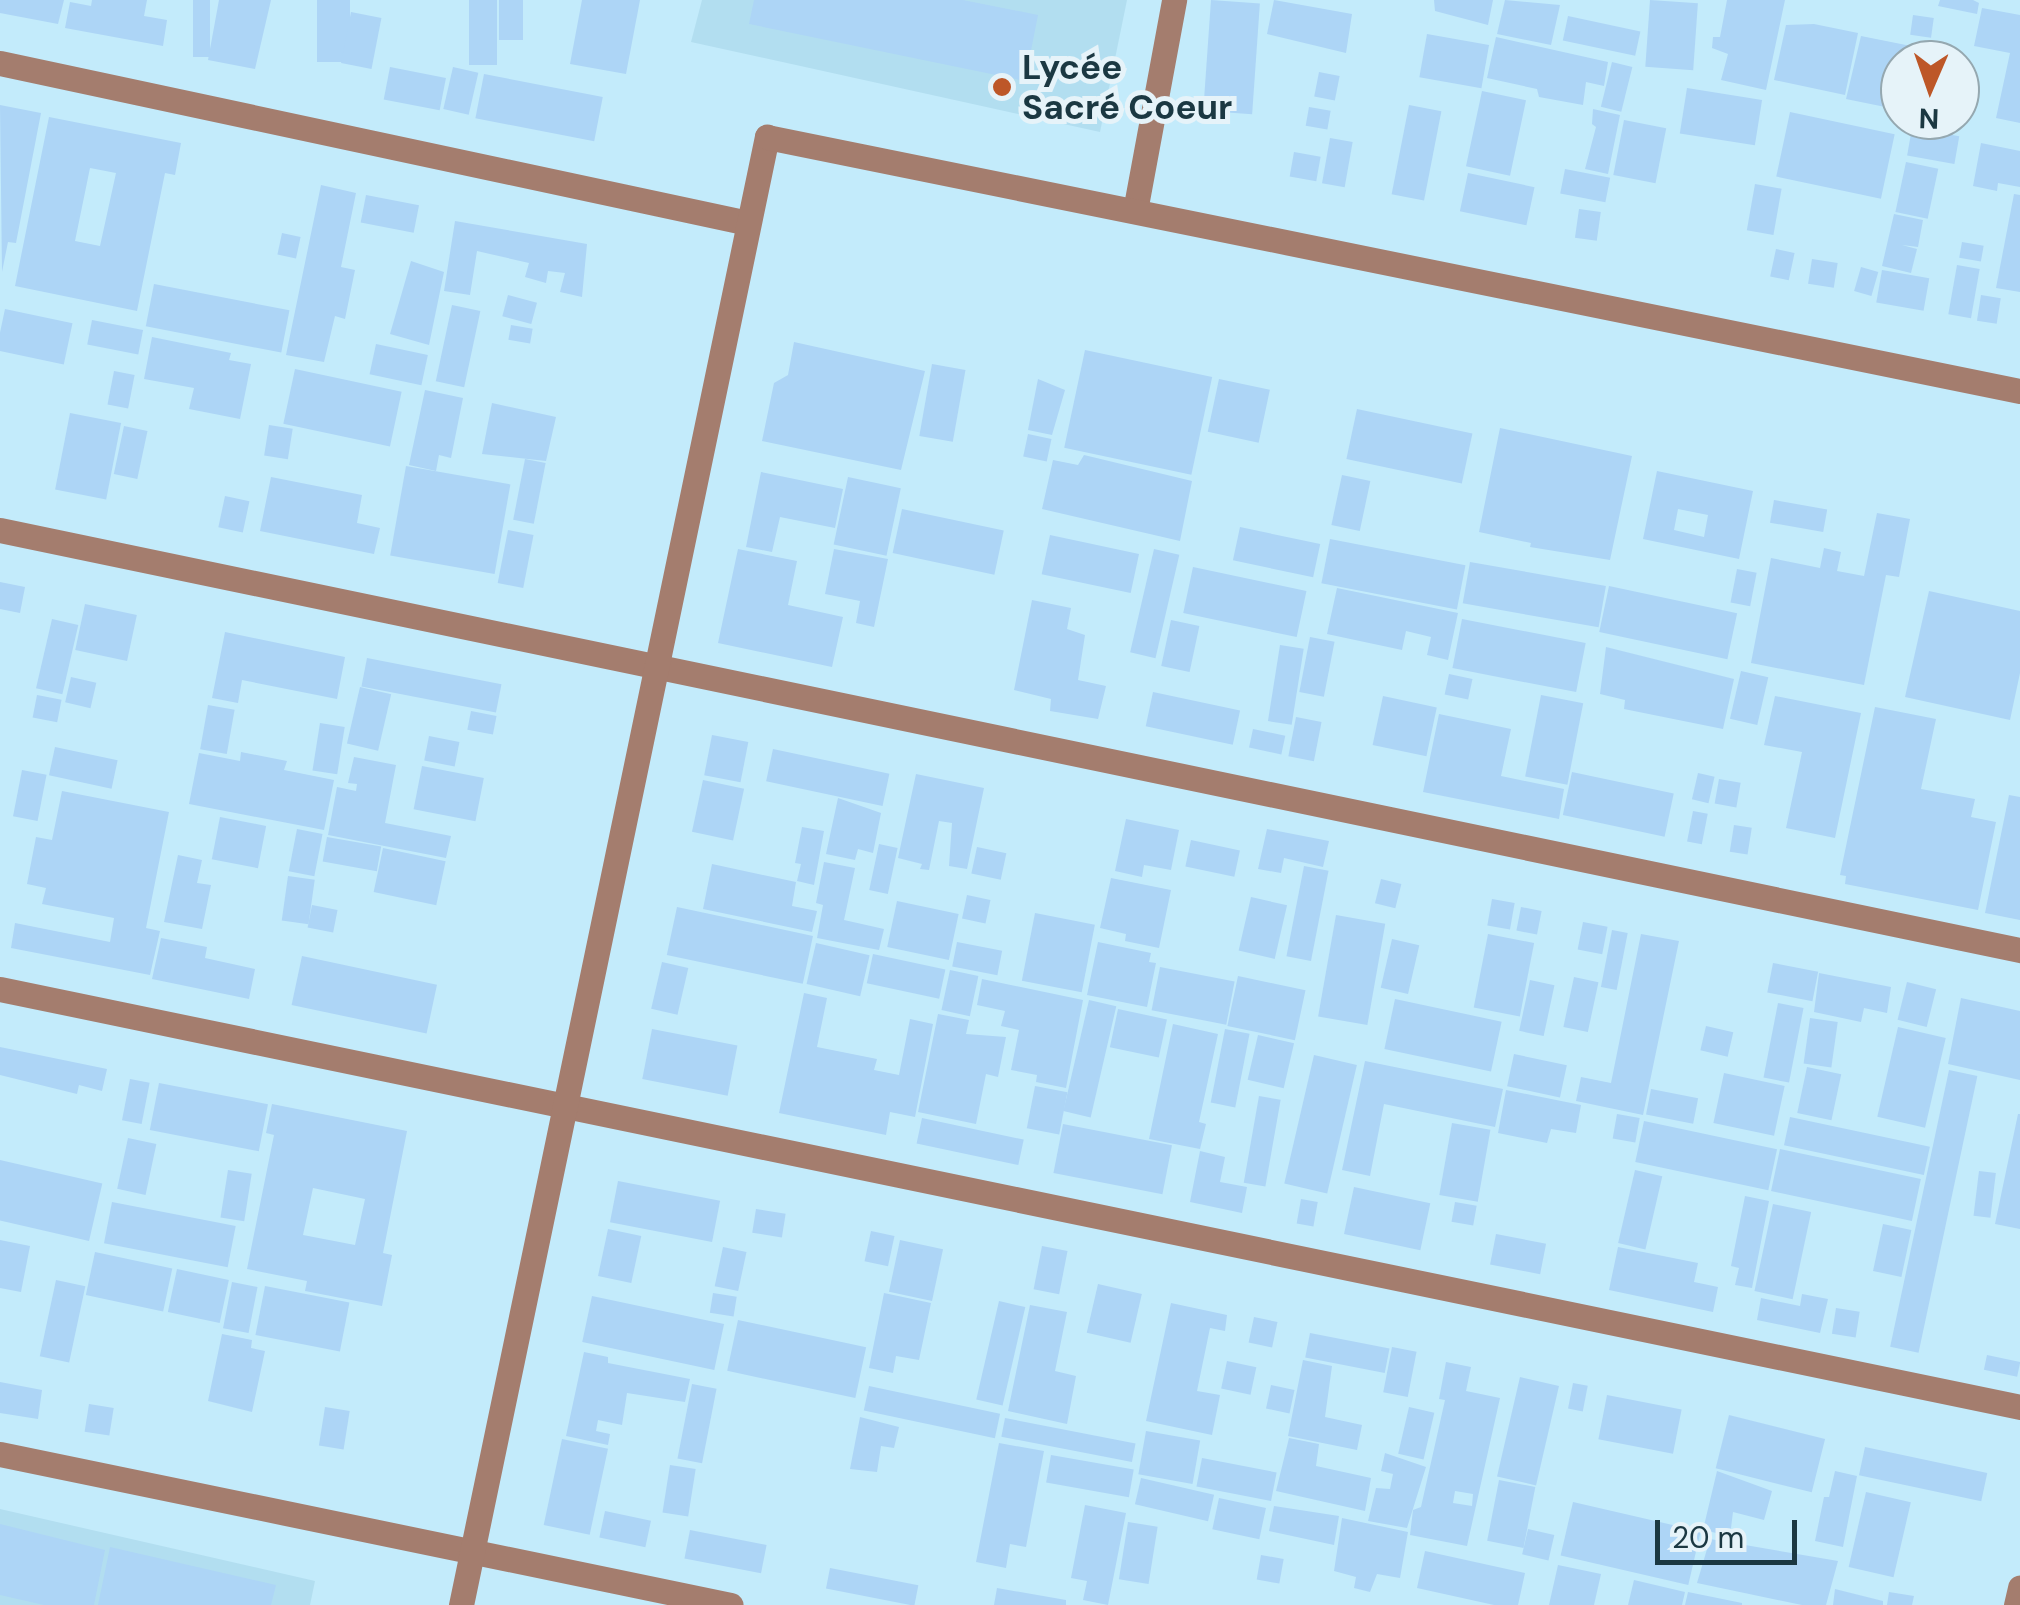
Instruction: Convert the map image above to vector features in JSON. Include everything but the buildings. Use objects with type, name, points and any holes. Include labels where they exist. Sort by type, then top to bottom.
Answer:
[{"type":"street","points":[[1136,211],[1174,0]]},
{"type":"street","points":[[0,63],[748,223]]},
{"type":"street","points":[[461,1605],[767,137],[2020,391]]},
{"type":"street","points":[[0,530],[2020,950]]},
{"type":"street","points":[[0,989],[2020,1406]]},
{"type":"street","points":[[0,1454],[732,1605]]},
{"type":"street","points":[[2016,1605],[2020,1586]]},
{"type":"shaded area","name":"Lycée Sacré Coeur","points":[[702,0],[1127,0],[1100,132],[691,42]]},
{"type":"shaded area","points":[[0,1509],[315,1581],[310,1605],[0,1605]]},
{"type":"place","name":"Lycée Sacré Coeur","points":[[1002,87]]}]
